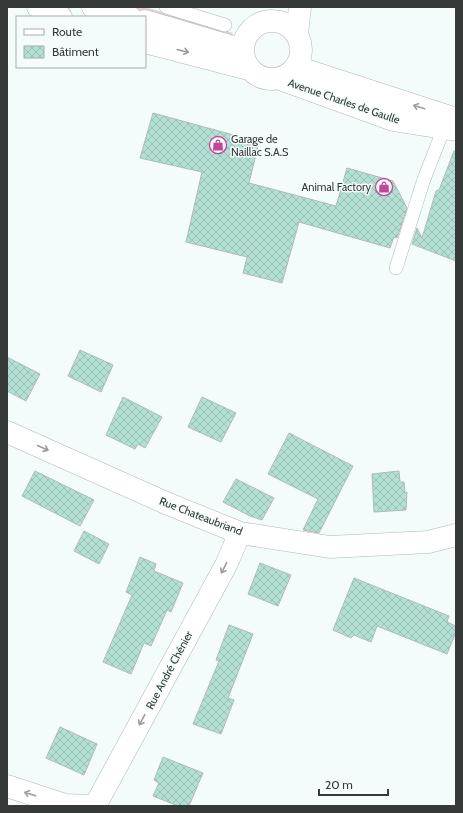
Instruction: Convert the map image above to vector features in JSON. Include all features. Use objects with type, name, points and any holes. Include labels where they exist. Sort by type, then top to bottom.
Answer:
[{"type":"street","points":[[38,7],[59,16]]},
{"type":"street","points":[[93,7],[126,16]]},
{"type":"street","points":[[296,33],[300,7]]},
{"type":"street","points":[[274,14],[296,33],[302,50],[300,59],[288,73],[272,80],[256,74],[246,60],[244,41],[254,26],[274,14]]},
{"type":"street","points":[[146,21],[246,60]]},
{"type":"street","points":[[146,42],[246,60]]},
{"type":"street","name":"Avenue Charles de Gaulle","points":[[288,73],[452,126]]},
{"type":"street","name":"Rue Chateaubriand","points":[[7,432],[166,503],[240,533],[330,547],[428,542],[456,536]]},
{"type":"street","name":"Rue André Chénier","points":[[96,806],[226,565],[240,533]]},
{"type":"street","points":[[7,786],[65,805],[96,806]]},
{"type":"lane","points":[[166,7],[225,25]]},
{"type":"lane","points":[[396,268],[424,178],[452,126]]},
{"type":"shaded area","points":[[116,7],[145,7],[233,33],[230,41]]},
{"type":"building","points":[[153,113],[259,142],[249,183],[336,206],[347,168],[393,181],[407,208],[397,238],[394,237],[390,248],[299,222],[282,283],[243,273],[247,257],[186,242],[202,172],[140,158]]},
{"type":"building","points":[[454,151],[456,151],[456,261],[412,244],[417,228],[422,238],[436,191],[439,190]]},
{"type":"building","points":[[80,350],[113,365],[101,392],[68,376]]},
{"type":"building","points":[[7,357],[40,374],[26,401],[7,391]]},
{"type":"building","points":[[123,397],[162,417],[145,448],[138,444],[135,449],[106,435]]},
{"type":"building","points":[[202,397],[236,413],[221,442],[188,427]]},
{"type":"building","points":[[289,433],[353,466],[319,533],[303,530],[318,499],[268,474]]},
{"type":"building","points":[[35,471],[94,500],[80,526],[22,496]]},
{"type":"building","points":[[399,471],[400,482],[404,482],[405,493],[407,492],[406,510],[374,512],[372,474]]},
{"type":"building","points":[[236,479],[274,498],[262,520],[250,516],[223,502]]},
{"type":"building","points":[[84,531],[109,544],[99,564],[74,551]]},
{"type":"building","points":[[140,557],[156,564],[154,571],[183,583],[171,612],[167,610],[151,646],[144,643],[131,674],[103,662],[132,595],[126,592]]},
{"type":"building","points":[[260,563],[291,575],[278,606],[248,594]]},
{"type":"building","points":[[354,578],[449,616],[447,622],[456,626],[456,632],[447,654],[377,626],[371,642],[354,635],[351,638],[333,630]]},
{"type":"building","points":[[229,625],[253,634],[228,698],[234,700],[221,734],[193,724],[219,661],[216,660]]},
{"type":"building","points":[[60,727],[97,744],[84,775],[46,758]]},
{"type":"building","points":[[163,757],[203,773],[189,806],[178,806],[153,796],[159,783],[154,780]]},
{"type":"place","name":"Garage de Naillac S.A.S","points":[[218,145]]},
{"type":"place","name":"Animal Factory","points":[[384,187]]}]
